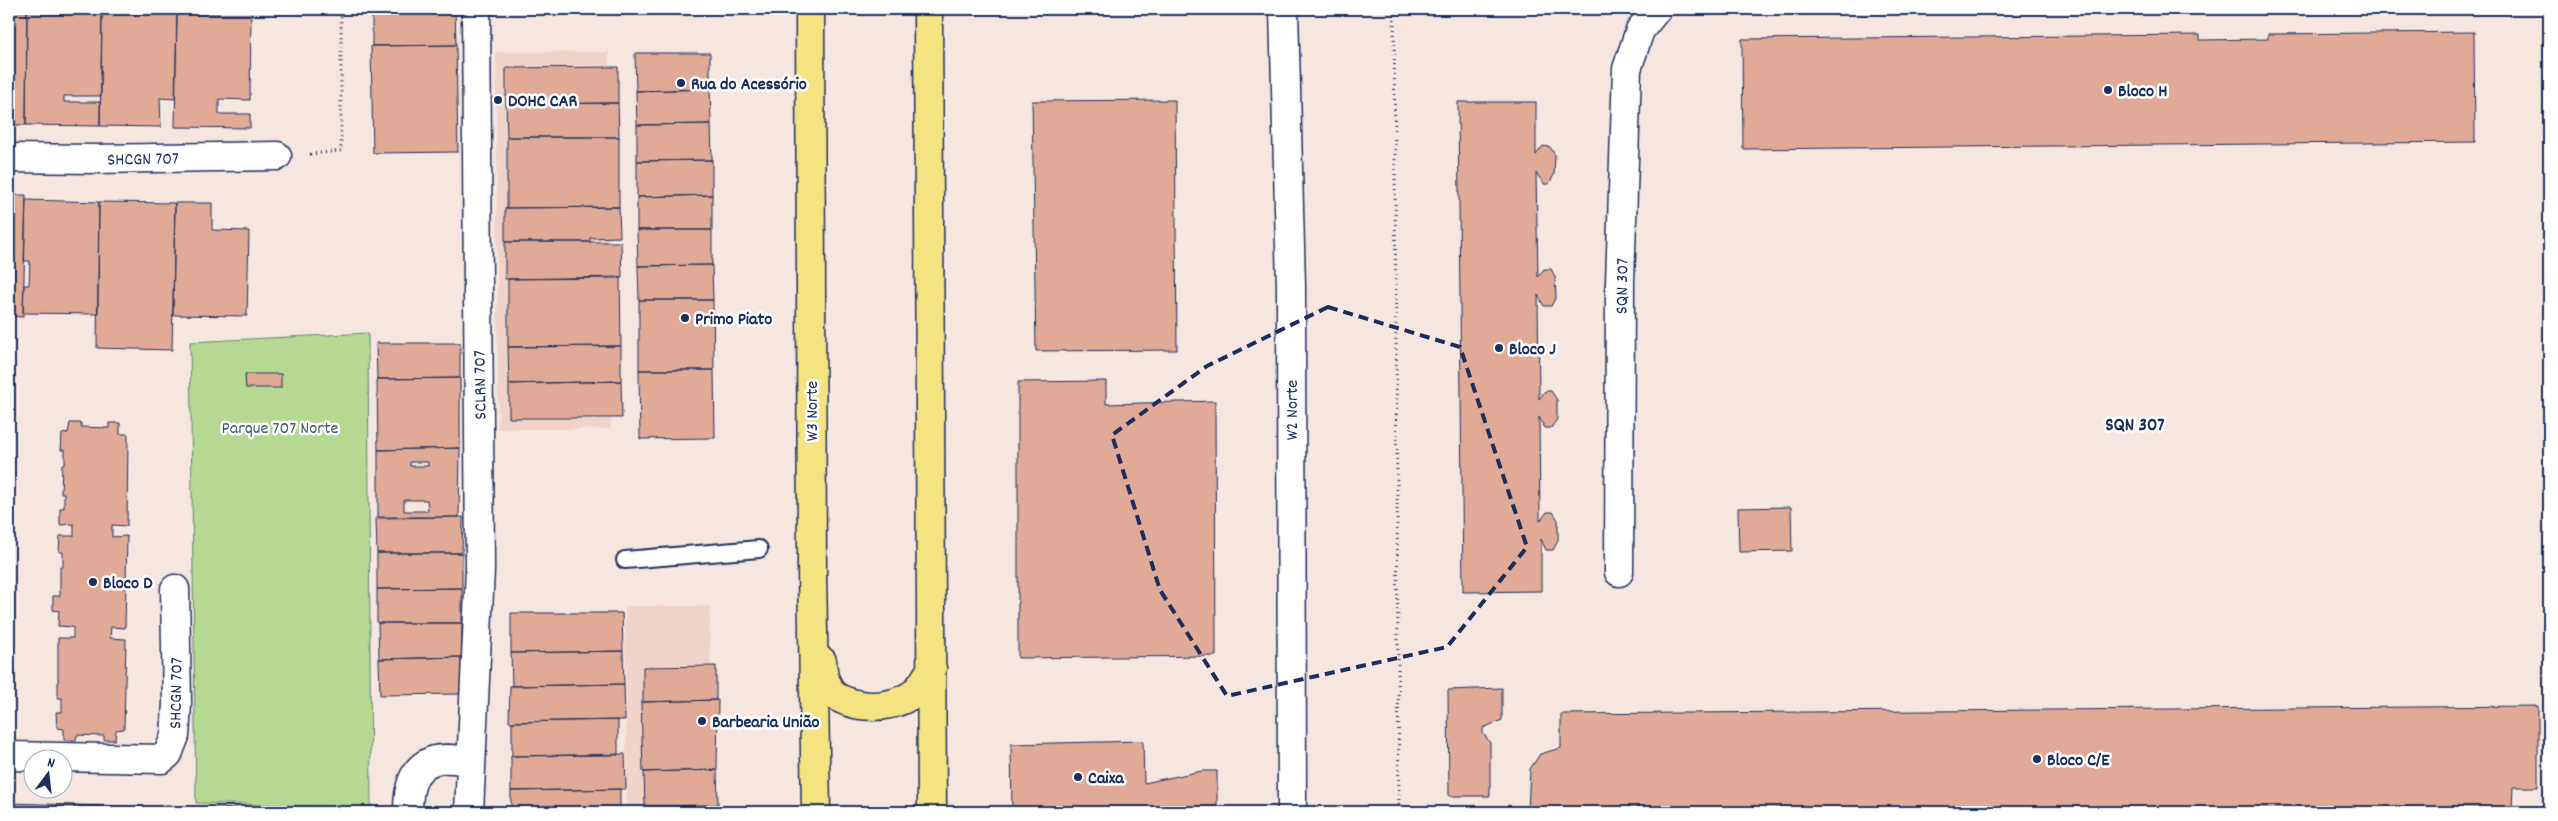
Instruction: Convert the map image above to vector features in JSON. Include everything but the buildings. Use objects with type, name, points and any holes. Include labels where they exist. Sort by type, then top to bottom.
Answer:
[{"type":"main road","name":"W3 Norte","points":[[810,9],[812,570],[816,812]]},
{"type":"main road","points":[[928,9],[932,812]]},
{"type":"main road","points":[[812,570],[824,678],[832,694],[855,704],[879,706],[911,696],[932,668]]},
{"type":"street","name":"SCLRN 707","points":[[469,812],[480,569],[481,474],[478,372],[476,9]]},
{"type":"street","name":"W2 Norte","points":[[1284,9],[1291,288],[1292,812]]},
{"type":"street","name":"SQN 307","points":[[1618,572],[1620,282],[1627,68],[1640,30],[1657,9]]},
{"type":"street","name":"SHCGN 707","points":[[9,158],[95,159],[277,156]]},
{"type":"street","name":"SHCGN 707","points":[[9,756],[162,758],[168,754],[175,736],[177,704],[175,589]]},
{"type":"street","points":[[408,812],[411,782],[421,767],[436,760],[471,761]]},
{"type":"lane","points":[[625,560],[759,549]]},
{"type":"path","points":[[277,156],[341,151],[342,9]]},
{"type":"path","points":[[1394,9],[1399,812]]},
{"type":"highlighted area","points":[[1328,307],[1460,347],[1527,547],[1447,647],[1227,696],[1160,590],[1112,435],[1207,366]]},
{"type":"shaded area","points":[[496,52],[609,52],[611,429],[498,429]]},
{"type":"shaded area","points":[[625,606],[710,606],[711,812],[627,812]]},
{"type":"green space","name":"Parque 707 Norte","points":[[368,333],[371,808],[196,803],[190,342]]},
{"type":"place","name":"Rua do Acessório","points":[[681,83]]},
{"type":"place","name":"Bloco H","points":[[2108,90]]},
{"type":"place","name":"DOHC CAR","points":[[498,100]]},
{"type":"place","name":"Primo Piato","points":[[685,318]]},
{"type":"place","name":"Bloco J","points":[[1499,348]]},
{"type":"place","name":"Bloco D","points":[[93,582]]},
{"type":"place","name":"Barbearia União","points":[[702,721]]},
{"type":"place","name":"Bloco C/E","points":[[2037,759]]},
{"type":"place","name":"Caixa","points":[[1078,777]]},
{"type":"district","name":"SQN 307","points":[[2135,423]]}]
